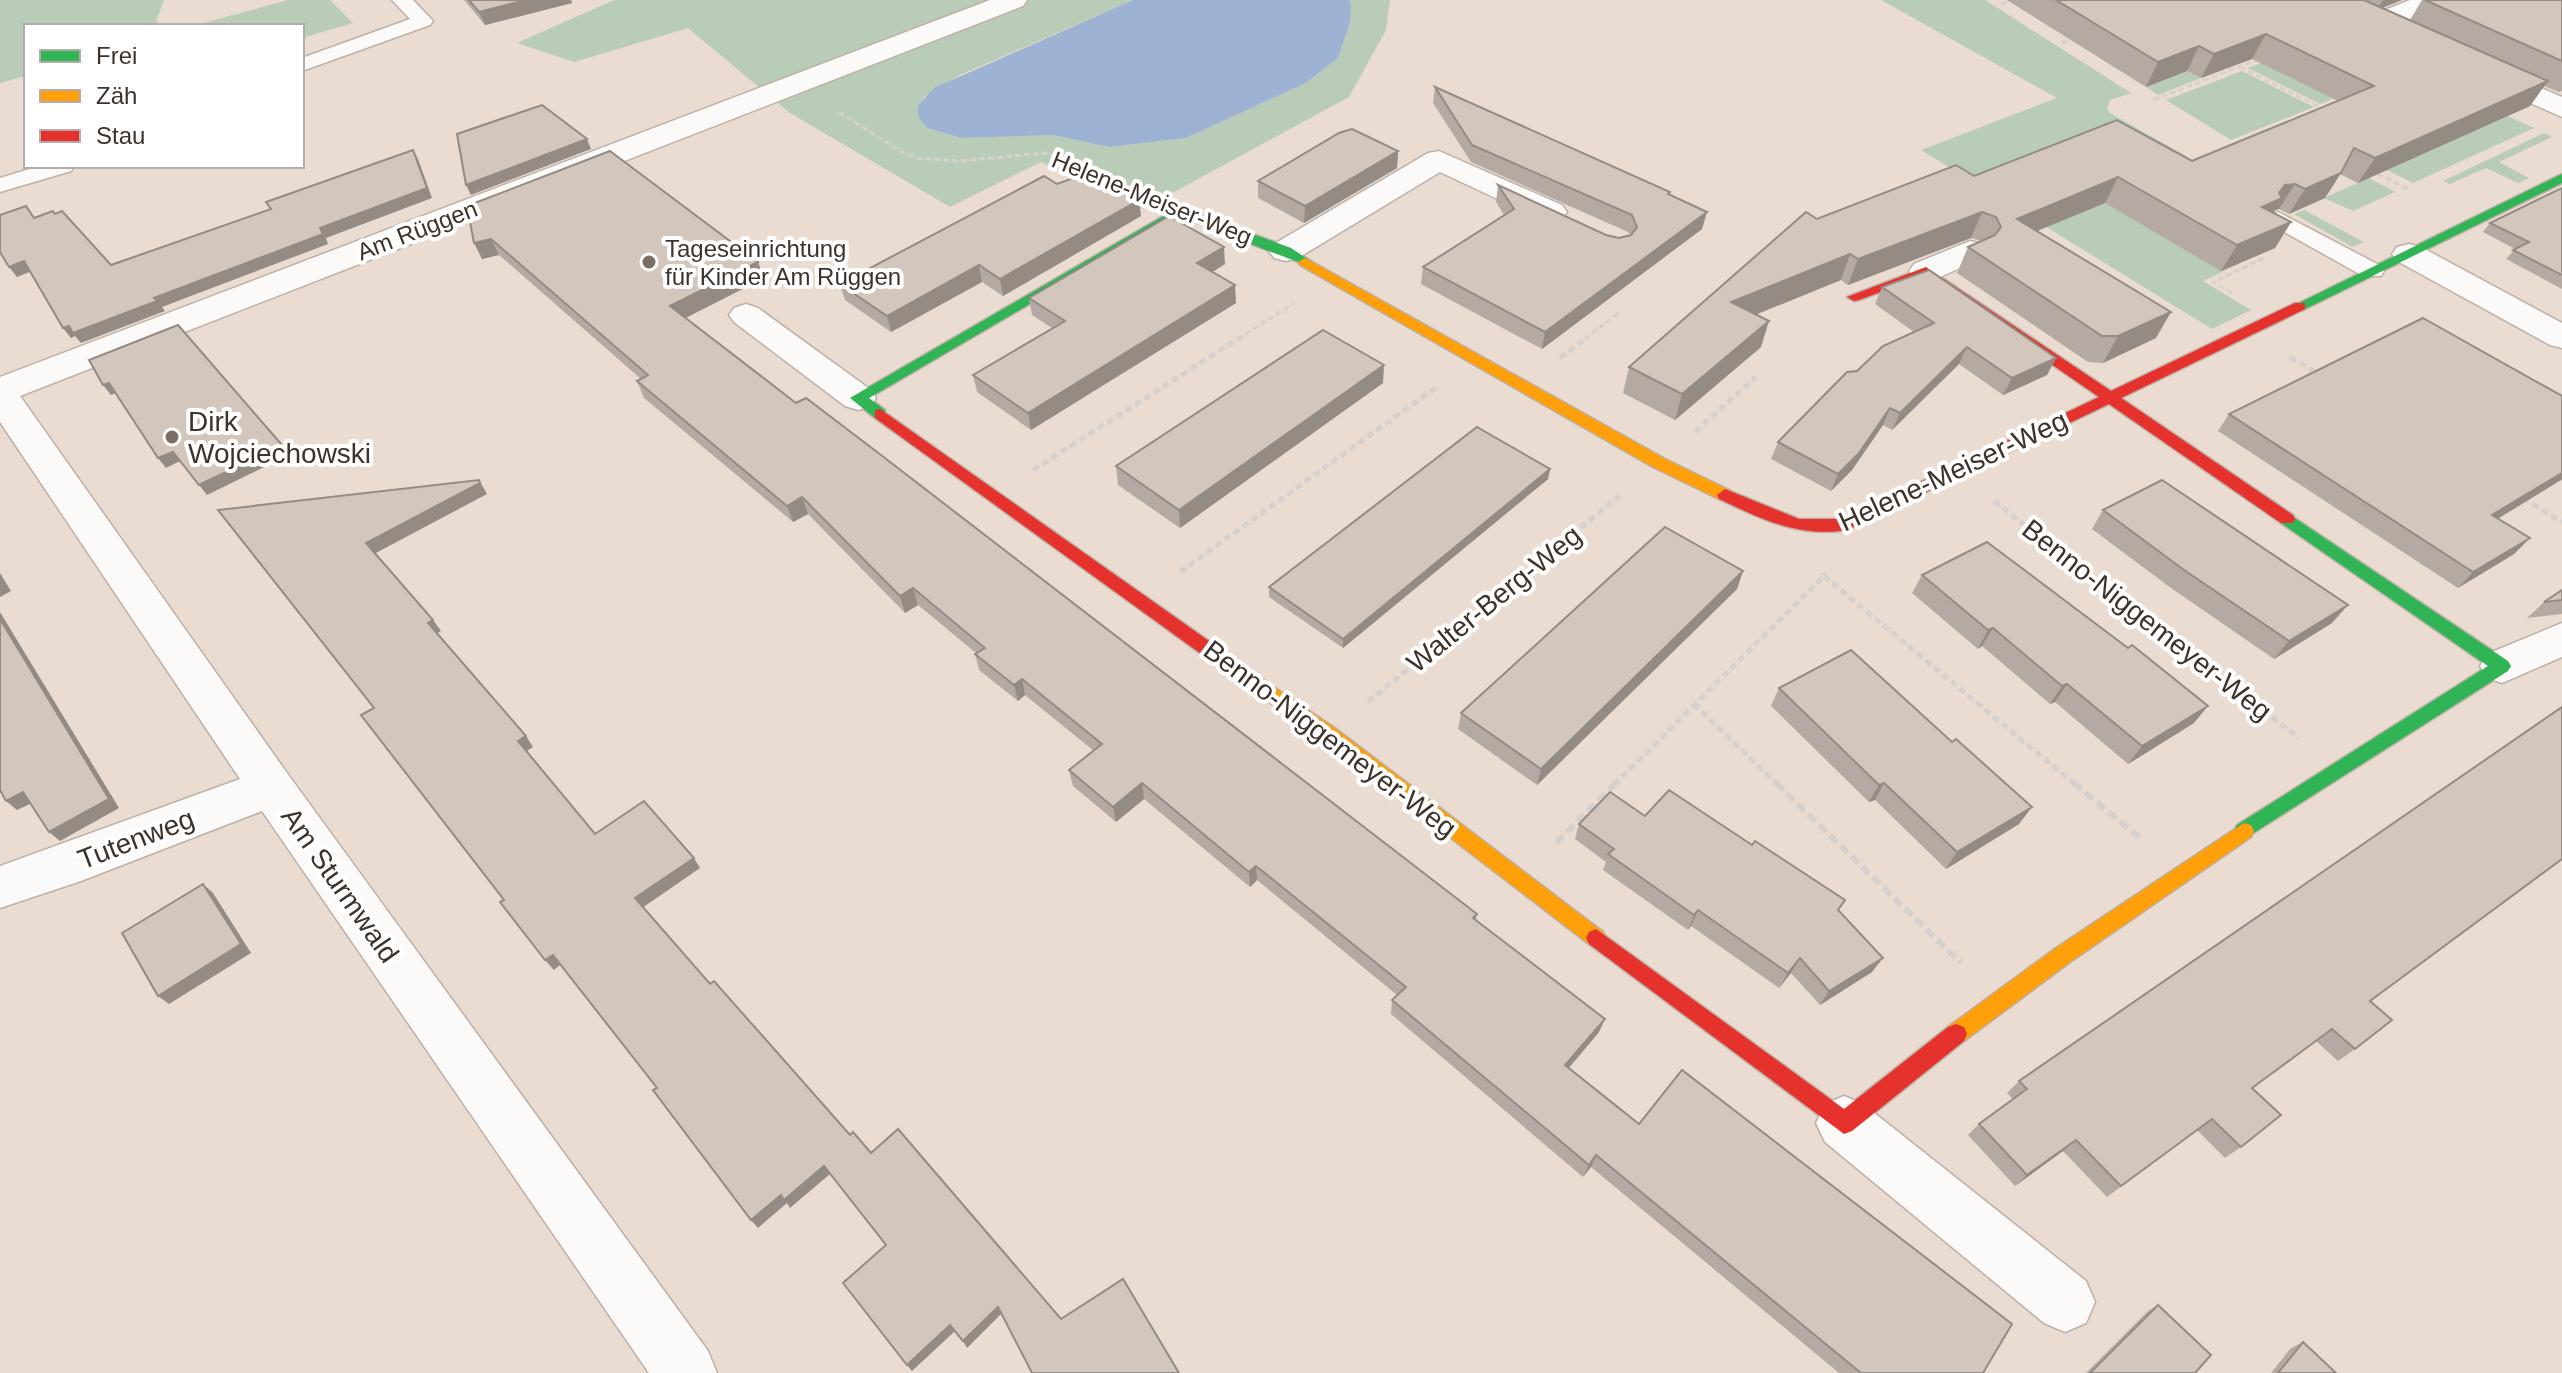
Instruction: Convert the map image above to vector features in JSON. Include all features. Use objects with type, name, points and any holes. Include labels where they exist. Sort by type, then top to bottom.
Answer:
[{"type":"street","name":"Am Rüggen","points":[[0,392],[1014,0]]},
{"type":"street","points":[[2377,23],[2433,0]]},
{"type":"street","points":[[2349,10],[2415,40]]},
{"type":"street","points":[[2465,63],[2562,108]]},
{"type":"street","name":"Helene-Meiser-Weg","points":[[1286,251],[1439,160],[1575,223]]},
{"type":"street","name":"Helene-Meiser-Weg","points":[[1179,211],[1286,251],[1659,463],[1778,520],[1807,528],[1829,529],[1847,524],[1957,472],[2562,178]]},
{"type":"street","points":[[858,398],[1179,211]]},
{"type":"street","points":[[1854,297],[1970,251]]},
{"type":"street","points":[[2409,254],[2562,337]]},
{"type":"street","name":"Helene-Meiser-Weg","points":[[1926,271],[2113,397]]},
{"type":"street","name":"Benno-Niggemeyer-Weg","points":[[746,315],[991,496],[1329,734],[1518,880],[1844,1123],[2065,1302]]},
{"type":"street","name":"Am Sturmwald","points":[[0,392],[271,787],[686,1373]]},
{"type":"street","points":[[2113,397],[2502,666]]},
{"type":"street","points":[[1844,1123],[1999,1000],[2181,872],[2337,768],[2502,666],[2562,639]]},
{"type":"street","name":"Tutenweg","points":[[0,887],[64,866],[271,787]]},
{"type":"lane","points":[[304,64],[423,21],[402,0]]},
{"type":"lane","points":[[0,185],[56,168]]},
{"type":"lane","points":[[2278,219],[2372,271]]},
{"type":"path","points":[[2001,4],[2015,0]]},
{"type":"path","points":[[2062,43],[2088,34]]},
{"type":"path","points":[[2153,100],[2266,57]]},
{"type":"path","points":[[2240,67],[2321,108]]},
{"type":"path","points":[[2206,72],[2215,77]]},
{"type":"path","name":"Helene-Meiser-Weg","points":[[800,82],[851,120],[900,151],[917,158],[958,161],[1046,153],[1179,211]]},
{"type":"path","points":[[2293,129],[2283,124],[2335,103],[2344,106]]},
{"type":"path","points":[[2173,168],[2269,129]]},
{"type":"path","points":[[2378,174],[2410,190]]},
{"type":"path","points":[[991,496],[1332,279]]},
{"type":"path","points":[[1524,385],[1618,313]]},
{"type":"path","points":[[2248,331],[2330,381]]},
{"type":"path","points":[[1141,600],[1474,360]]},
{"type":"path","points":[[1659,463],[1756,377]]},
{"type":"path","name":"Walter-Berg-Weg","points":[[1329,734],[1659,463]]},
{"type":"path","name":"Benno-Niggemeyer-Weg","points":[[1957,472],[2337,768]]},
{"type":"path","points":[[2521,497],[2562,522]]},
{"type":"path","points":[[1807,528],[1824,576],[2181,872]]},
{"type":"path","points":[[1518,880],[1824,576]]},
{"type":"path","points":[[1694,704],[1999,1000]]},
{"type":"green space","points":[[0,0],[164,0],[156,21],[160,24],[24,24],[24,77],[0,83]]},
{"type":"green space","points":[[288,0],[330,0],[353,23],[304,37],[304,24],[200,24]]},
{"type":"green space","points":[[614,0],[1133,0],[960,75],[924,97],[927,128],[961,138],[1053,135],[1109,147],[1186,138],[1306,83],[1338,58],[1350,23],[1348,0],[1390,0],[1386,30],[1349,97],[1143,209],[1041,162],[950,207],[790,113],[688,28],[574,62],[517,43]]},
{"type":"green space","points":[[1881,0],[1985,0],[2131,93],[2110,100],[2107,108],[2110,113],[2188,157],[2151,172],[2257,255],[2203,281],[2251,310],[2212,329],[1921,150],[2057,98]]},
{"type":"green space","points":[[2282,55],[2333,99],[2320,104],[2248,68]]},
{"type":"green space","points":[[2187,71],[2201,78],[2158,95],[2146,87]]},
{"type":"green space","points":[[2242,71],[2314,107],[2231,140],[2166,100]]},
{"type":"green space","points":[[2444,87],[2534,128],[2413,183],[2387,170],[2484,126]]},
{"type":"green space","points":[[2544,133],[2552,137],[2499,162],[2529,178],[2518,183],[2486,168],[2450,184],[2443,181]]},
{"type":"green space","points":[[2369,178],[2395,192],[2353,211],[2324,198]]},
{"type":"green space","points":[[2304,210],[2364,242],[2353,247],[2294,214]]},
{"type":"water","points":[[1133,0],[1348,0],[1351,3],[1350,23],[1338,58],[1306,83],[1186,138],[1109,147],[1053,135],[961,138],[927,128],[918,116],[918,106],[934,88]]},
{"type":"building","points":[[469,0],[526,0],[479,12]]},
{"type":"building","points":[[2056,0],[2364,0],[2548,81],[2375,158],[2354,148],[2341,173],[2305,189],[2295,184],[2285,185],[2279,193],[2282,198],[2262,207],[2291,222],[2237,245],[2118,177],[2017,219],[2171,312],[2118,336],[2102,336],[1968,247],[1995,235],[2001,227],[1996,217],[1982,212],[1858,259],[1850,254],[1731,302],[1769,321],[1682,394],[1629,367],[1806,212],[1817,219],[1956,165],[1974,176],[2117,120],[2192,161],[2374,86],[2266,34],[2214,54],[2199,46],[2158,62]]},
{"type":"building","points":[[2425,0],[2562,0],[2562,61]]},
{"type":"building","points":[[1435,87],[1670,192],[1668,194],[1707,212],[1545,332],[1423,267],[1514,209],[1498,185],[1606,235],[1619,238],[1631,235],[1637,227],[1632,215],[1472,145]]},
{"type":"building","points":[[542,105],[587,139],[466,185],[457,134]]},
{"type":"building","points":[[1352,129],[1398,151],[1305,206],[1258,181],[1339,133]]},
{"type":"building","points":[[413,150],[427,188],[320,228],[323,234],[154,298],[157,301],[73,333],[69,326],[63,328],[24,261],[9,267],[0,252],[0,215],[26,206],[34,218],[62,211],[111,265],[271,209],[266,202]]},
{"type":"building","points":[[610,151],[758,262],[670,306],[796,403],[806,398],[881,455],[1477,914],[1473,918],[1605,1019],[1565,1065],[1639,1124],[1682,1070],[2012,1324],[1983,1373],[1861,1373],[1596,1155],[1589,1165],[1392,1000],[1406,987],[1256,866],[1249,872],[1142,783],[1113,807],[1069,770],[1102,744],[1022,679],[1014,685],[975,654],[985,648],[913,588],[900,596],[802,497],[787,506],[637,381],[648,375],[491,239],[474,243],[467,206]]},
{"type":"building","points":[[1090,172],[1139,200],[1000,279],[979,265],[887,316],[840,284],[1044,176],[1057,184]]},
{"type":"building","points":[[2562,188],[2562,275],[2513,250],[2529,242],[2490,223]]},
{"type":"building","points":[[1169,216],[1224,247],[1197,263],[1235,285],[1028,413],[973,375],[1065,321],[1029,298]]},
{"type":"building","points":[[1929,270],[2056,358],[2012,378],[1967,347],[1900,413],[1890,408],[1859,453],[1838,474],[1778,442],[1847,372],[1857,371],[1883,346],[1934,323],[1882,287]]},
{"type":"building","points":[[2423,318],[2562,396],[2562,473],[2492,515],[2530,538],[2473,572],[2229,414]]},
{"type":"building","points":[[178,325],[282,445],[199,485],[173,452],[158,458],[109,383],[103,385],[89,360]]},
{"type":"building","points":[[1323,330],[1384,365],[1179,510],[1116,466]]},
{"type":"building","points":[[1477,427],[1550,469],[1343,639],[1269,587]]},
{"type":"building","points":[[479,480],[480,483],[366,543],[433,620],[428,623],[526,736],[518,741],[595,834],[644,801],[694,858],[635,898],[710,984],[714,981],[850,1135],[853,1132],[871,1153],[898,1129],[1061,1319],[1123,1279],[1179,1373],[1032,1373],[998,1307],[963,1341],[950,1325],[907,1365],[843,1283],[886,1245],[824,1166],[784,1200],[781,1195],[751,1220],[653,1090],[657,1088],[553,955],[545,960],[500,902],[504,900],[361,715],[374,708],[218,510]]},
{"type":"building","points":[[2162,480],[2348,605],[2289,641],[2184,570],[2103,510]]},
{"type":"building","points":[[1665,527],[1743,571],[1541,769],[1461,713]]},
{"type":"building","points":[[1987,542],[2128,648],[2132,645],[2208,706],[2142,746],[2067,684],[2062,686],[1993,628],[1988,630],[1922,575]]},
{"type":"building","points":[[2562,590],[2562,600],[2544,602]]},
{"type":"building","points":[[0,619],[109,799],[49,832],[23,792],[6,801],[0,790]]},
{"type":"building","points":[[1851,650],[1952,742],[1956,739],[2032,807],[1957,852],[1884,783],[1879,785],[1779,688]]},
{"type":"building","points":[[2562,707],[2562,859],[2370,1001],[2392,1020],[2355,1049],[2332,1029],[2252,1088],[2281,1115],[2241,1147],[2212,1119],[2121,1186],[2076,1140],[2027,1175],[1979,1124],[2027,1089],[2019,1081]]},
{"type":"building","points":[[1669,790],[1752,845],[1755,841],[1845,900],[1838,910],[1883,958],[1829,991],[1800,958],[1788,973],[1698,910],[1694,915],[1608,854],[1614,849],[1579,824],[1610,792],[1645,816]]},
{"type":"building","points":[[203,884],[241,944],[158,996],[122,933]]},
{"type":"building","points":[[2158,1305],[2211,1355],[2195,1373],[2090,1373]]},
{"type":"building","points":[[2303,1342],[2336,1373],[2278,1373]]},
{"type":"traffic: fast","points":[[2300,306],[2562,178]]},
{"type":"traffic: fast","points":[[880,414],[858,398],[1179,211],[1286,251],[1305,262]]},
{"type":"traffic: fast","points":[[2244,831],[2502,666],[2287,519]]},
{"type":"traffic: slow","points":[[1305,262],[1659,463],[1725,495]]},
{"type":"traffic: slow","points":[[1210,651],[1329,734],[1596,938]]},
{"type":"traffic: slow","points":[[1956,1034],[2063,955],[2244,831]]},
{"type":"traffic: jam","points":[[1854,297],[1926,271],[2287,519]]},
{"type":"traffic: jam","points":[[1725,495],[1769,516],[1799,525],[1830,527],[1847,524],[2300,306]]},
{"type":"traffic: jam","points":[[880,414],[1210,651]]},
{"type":"traffic: jam","points":[[1596,938],[1844,1123],[1956,1034]]},
{"type":"place","name":"Tageseinrichtung für Kinder Am Rüggen","points":[[649,262]]},
{"type":"place","name":"Dirk Wojciechowski","points":[[172,437]]}]
